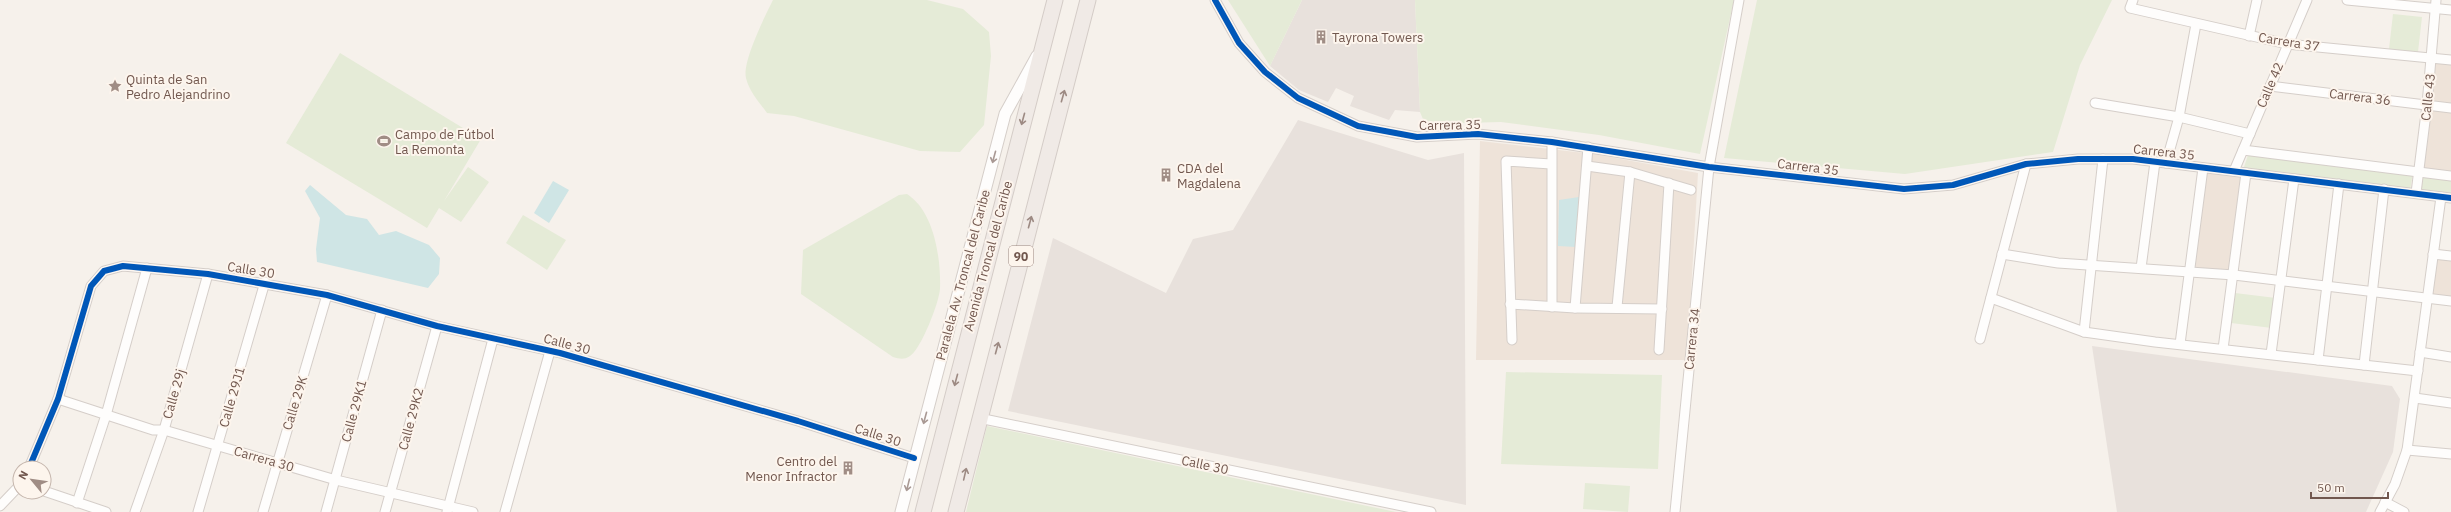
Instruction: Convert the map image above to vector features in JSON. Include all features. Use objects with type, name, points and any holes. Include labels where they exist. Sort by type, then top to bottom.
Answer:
[{"type":"highway","name":"Avenida Troncal del Caribe","points":[[923,512],[1042,45],[1055,0]]},
{"type":"highway","name":"90","points":[[956,512],[1088,0]]},
{"type":"street","name":"Carrera 35","points":[[1214,0],[1239,44],[1265,72],[1298,98],[1358,126],[1417,137],[1478,134],[1588,147],[1709,167],[1904,189],[1953,185],[2026,164],[2078,159],[2166,163],[2451,198]]},
{"type":"street","name":"Carrera 34","points":[[1675,512],[1709,167],[1739,0]]},
{"type":"street","points":[[2249,36],[2257,0]]},
{"type":"street","name":"Calle 42","points":[[2234,171],[2307,0]]},
{"type":"street","points":[[2347,0],[2435,4],[2451,10]]},
{"type":"street","name":"Carrera 37","points":[[2131,4],[2196,24],[2287,44],[2451,60]]},
{"type":"street","name":"Calle 43","points":[[2416,193],[2432,57],[2435,4]]},
{"type":"street","points":[[2166,163],[2179,117],[2196,24]]},
{"type":"street","name":"Paralela Av. Troncal del Caribe","points":[[901,512],[1005,114],[1042,45]]},
{"type":"street","name":"Carrera 36","points":[[2270,86],[2451,108]]},
{"type":"street","points":[[2095,103],[2179,117],[2250,134]]},
{"type":"street","points":[[1552,142],[1552,307]]},
{"type":"street","points":[[1575,308],[1588,147]]},
{"type":"street","points":[[2243,150],[2419,170],[2451,176]]},
{"type":"street","points":[[2084,332],[2103,160]]},
{"type":"street","points":[[1512,340],[1506,161],[1551,164]]},
{"type":"street","points":[[2141,268],[2155,162]]},
{"type":"street","points":[[1980,339],[2026,164]]},
{"type":"street","points":[[1587,166],[1630,172],[1691,190]]},
{"type":"street","points":[[2180,344],[2203,168]]},
{"type":"street","points":[[1617,307],[1630,172]]},
{"type":"street","points":[[2223,349],[2234,275],[2246,173]]},
{"type":"street","points":[[2271,354],[2294,178]]},
{"type":"street","points":[[1659,350],[1669,183]]},
{"type":"street","points":[[2318,360],[2339,184]]},
{"type":"street","points":[[2364,365],[2384,190]]},
{"type":"street","points":[[2380,512],[2395,484],[2407,450],[2415,398],[2426,298],[2441,197]]},
{"type":"street","points":[[2002,254],[2058,263],[2091,264],[2234,275],[2451,301]]},
{"type":"street","points":[[2432,254],[2451,256]]},
{"type":"street","name":"Calle 30","points":[[32,460],[58,399],[91,286],[104,271],[113,267],[147,268],[208,274],[265,282],[327,295],[437,326],[550,350],[798,421],[914,458]]},
{"type":"street","points":[[78,503],[106,415],[147,268]]},
{"type":"street","name":"Calle 29j","points":[[135,512],[164,430],[208,274]]},
{"type":"street","name":"Calle 29J1","points":[[198,512],[219,446],[265,282]]},
{"type":"street","name":"Calle 29K","points":[[263,512],[327,295]]},
{"type":"street","points":[[1990,298],[2084,332],[2418,371]]},
{"type":"street","points":[[1510,304],[1575,308],[1617,307],[1662,309]]},
{"type":"street","name":"Calle 29K1","points":[[326,512],[382,310]]},
{"type":"street","name":"Calle 29K2","points":[[385,512],[437,326]]},
{"type":"street","points":[[447,509],[493,339]]},
{"type":"street","points":[[505,512],[550,350]]},
{"type":"street","points":[[2420,352],[2451,357]]},
{"type":"street","points":[[2415,398],[2451,403]]},
{"type":"street","name":"Carrera 30","points":[[58,399],[153,430],[164,430],[336,480],[391,492],[447,509],[473,512]]},
{"type":"street","name":"Calle 30","points":[[979,418],[1431,512]]},
{"type":"street","points":[[2407,450],[2451,454]]},
{"type":"street","points":[[0,506],[12,493]]},
{"type":"street","points":[[52,494],[106,512]]},
{"type":"street","points":[[2385,502],[2404,512]]},
{"type":"shaded area","name":"Tayrona Towers","points":[[1302,0],[1415,0],[1420,112],[1395,110],[1389,120],[1350,106],[1354,96],[1336,88],[1328,102],[1299,90],[1270,66]]},
{"type":"shaded area","points":[[2436,60],[2451,62],[2451,104],[2431,102]]},
{"type":"shaded area","points":[[2427,105],[2451,108],[2451,175],[2419,170]]},
{"type":"shaded area","points":[[1298,120],[1428,160],[1464,153],[1466,505],[1008,411],[1053,238],[1166,293],[1193,239],[1233,230]]},
{"type":"shaded area","points":[[1480,141],[1593,154],[1698,173],[1687,360],[1476,360]]},
{"type":"shaded area","points":[[2203,168],[2246,173],[2234,275],[2189,272]]},
{"type":"shaded area","points":[[553,181],[569,190],[549,223],[534,213]]},
{"type":"shaded area","points":[[310,185],[346,215],[367,219],[379,235],[396,231],[429,245],[440,258],[439,274],[428,288],[317,262],[316,249],[320,218],[305,191]]},
{"type":"shaded area","points":[[1579,197],[1576,247],[1558,246],[1559,200]]},
{"type":"shaded area","points":[[2433,254],[2451,256],[2451,301],[2426,298]]},
{"type":"shaded area","points":[[2092,346],[2392,386],[2400,399],[2393,452],[2366,512],[2117,512]]},
{"type":"green space","points":[[773,0],[927,0],[963,9],[989,32],[991,56],[984,125],[960,152],[920,151],[794,116],[767,113],[749,87],[746,78],[746,71],[747,61],[755,39]]},
{"type":"green space","points":[[1228,0],[1302,0],[1270,66]]},
{"type":"green space","points":[[1415,0],[1734,0],[1700,154],[1599,135],[1501,122],[1425,124],[1420,112]]},
{"type":"green space","points":[[1757,0],[2112,0],[2080,65],[2053,152],[1905,174],[1724,158]]},
{"type":"green space","points":[[2393,14],[2422,17],[2418,52],[2389,49]]},
{"type":"green space","name":"Campo de Fútbol La Remonta","points":[[340,53],[481,139],[444,201],[468,167],[489,182],[461,222],[439,208],[427,228],[286,143]]},
{"type":"green space","points":[[2249,152],[2413,172],[2410,191],[2243,170]]},
{"type":"green space","points":[[2422,173],[2451,178],[2451,193],[2420,190]]},
{"type":"green space","points":[[907,194],[924,212],[930,224],[939,264],[940,289],[933,315],[919,345],[910,356],[902,359],[893,357],[801,294],[803,250],[899,195]]},
{"type":"green space","points":[[523,215],[566,240],[547,270],[506,243]]},
{"type":"green space","points":[[2235,293],[2276,298],[2272,328],[2231,323]]},
{"type":"green space","points":[[1506,372],[1662,375],[1658,469],[1501,464]]},
{"type":"green space","points":[[987,426],[1396,512],[966,512]]},
{"type":"green space","points":[[1585,483],[1630,486],[1628,512],[1583,509]]},
{"type":"cycle path","points":[[1215,0],[1239,43],[1265,72],[1298,98],[1358,126],[1417,137],[1478,134],[1552,142],[1709,167],[1904,189],[1953,185],[2026,164],[2078,159],[2133,159],[2451,198]]},
{"type":"cycle path","points":[[32,460],[58,399],[91,286],[104,271],[123,266],[208,274],[327,295],[437,326],[560,353],[798,421],[914,458]]},
{"type":"place","name":"Tayrona Towers","points":[[1321,37]]},
{"type":"place","name":"Quinta de San Pedro Alejandrino","points":[[115,86]]},
{"type":"place","name":"Campo de Fútbol La Remonta","points":[[384,141]]},
{"type":"place","name":"CDA del Magdalena","points":[[1166,175]]},
{"type":"place","name":"Centro del Menor Infractor","points":[[848,468]]}]
